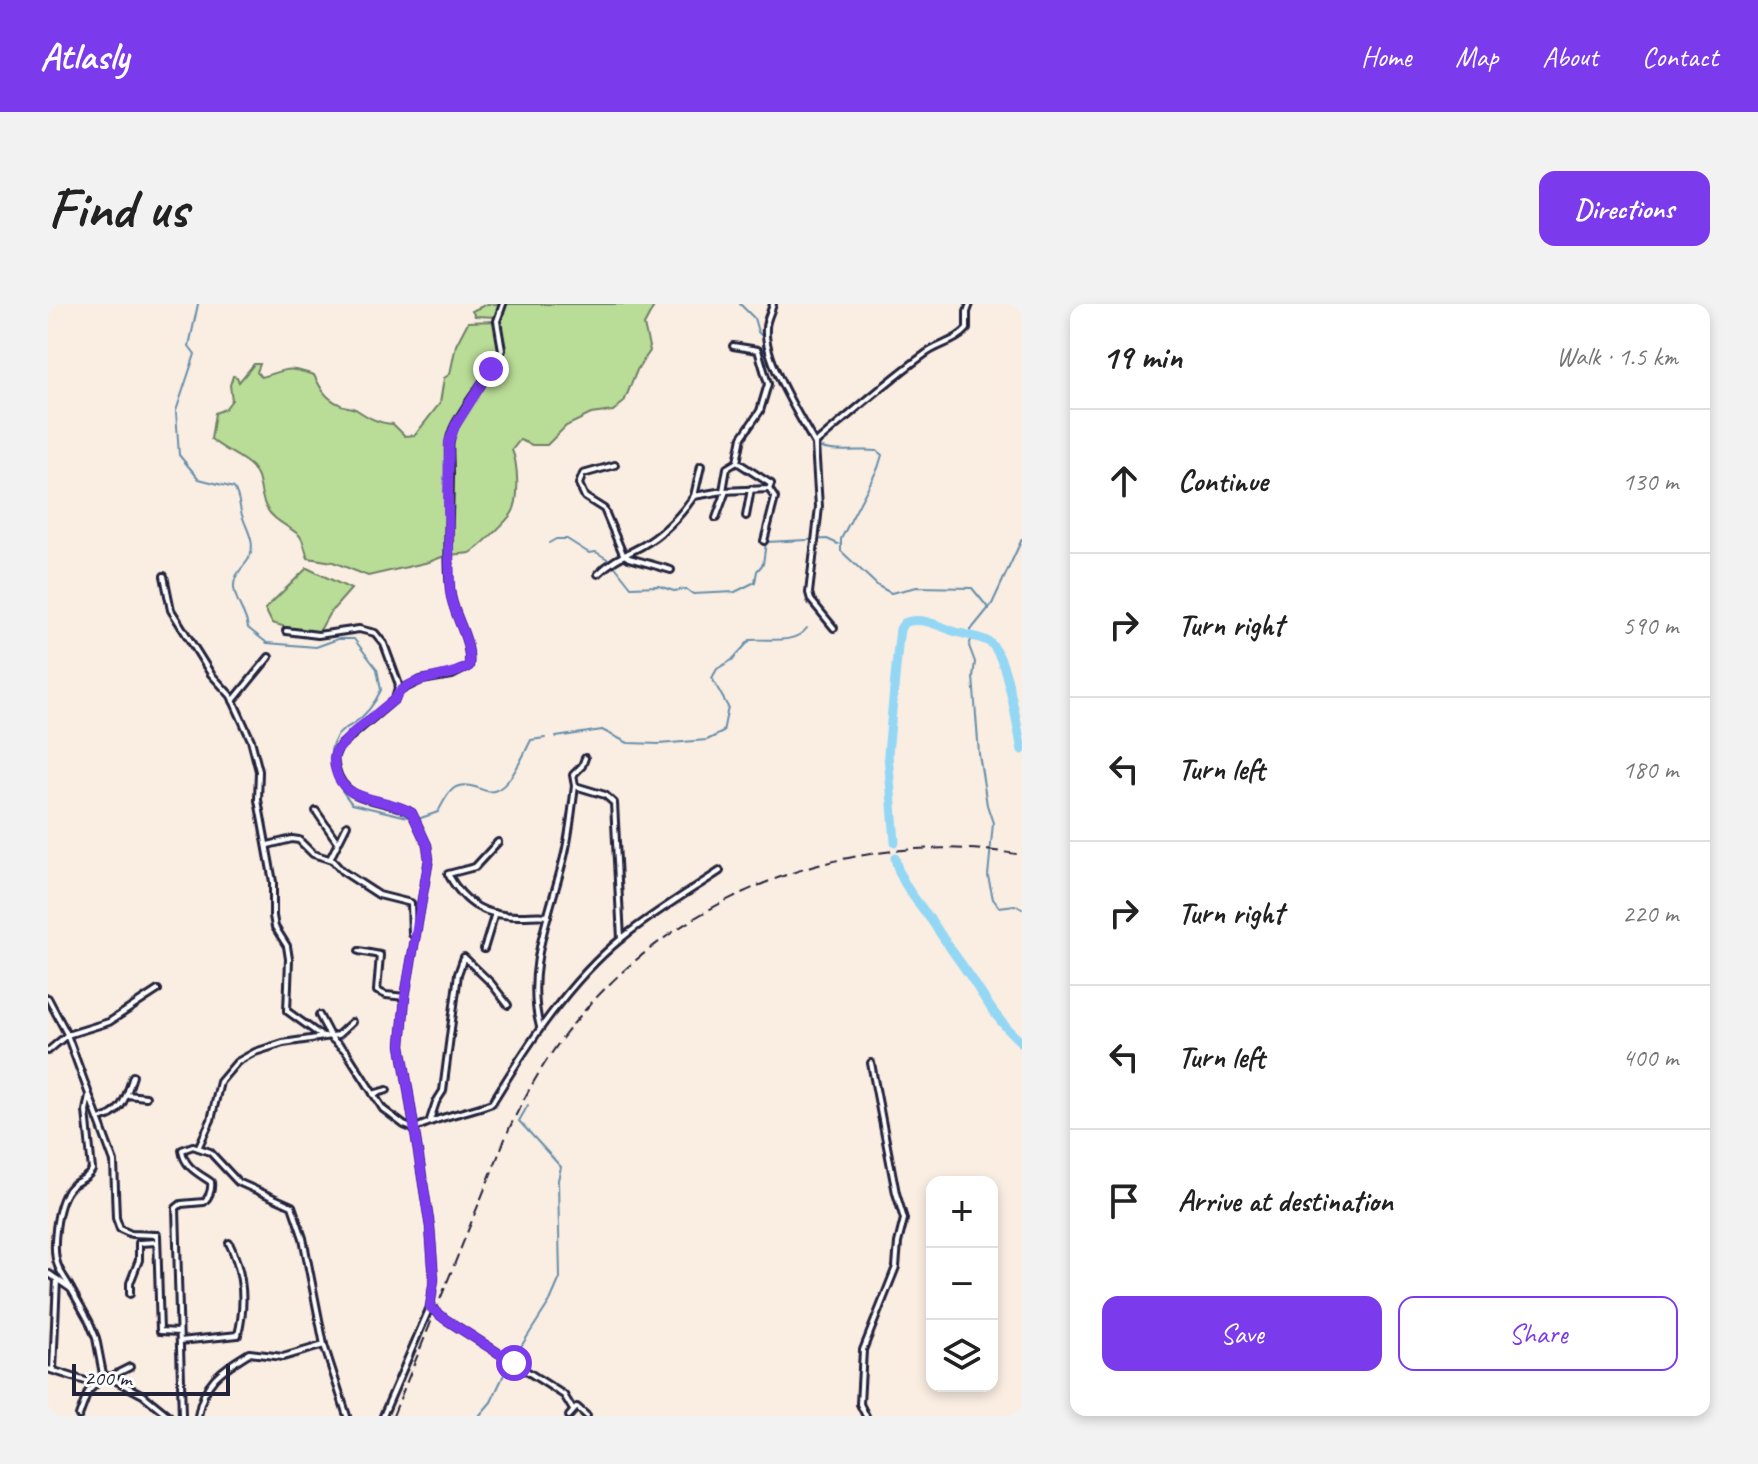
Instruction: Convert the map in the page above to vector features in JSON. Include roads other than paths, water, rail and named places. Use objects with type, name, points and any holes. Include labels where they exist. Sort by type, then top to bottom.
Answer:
[{"type":"street","points":[[383,1416],[430,1307],[434,1279],[430,1227],[401,1045],[413,940],[429,859],[427,845],[412,813],[383,801],[355,795],[341,783],[335,755],[341,745],[395,699],[399,691],[421,680],[452,675],[469,666],[466,638],[454,611],[450,591],[449,442],[455,426],[502,350],[497,321],[503,304]]},
{"type":"street","points":[[773,304],[766,329],[768,347],[784,387],[815,444],[819,507],[809,596],[834,628]]},
{"type":"street","points":[[815,444],[880,387],[930,350],[962,336],[967,329],[970,304]]},
{"type":"street","points":[[716,518],[725,491],[727,468],[737,462],[744,433],[760,411],[768,384],[758,350],[733,346]]},
{"type":"street","points":[[737,462],[771,484],[769,489],[775,498],[764,541]]},
{"type":"street","points":[[615,465],[583,474],[579,484],[585,497],[604,509],[623,554],[671,570]]},
{"type":"street","points":[[598,574],[613,560],[644,545],[685,510],[694,496],[701,466]]},
{"type":"street","points":[[746,516],[751,489]]},
{"type":"street","points":[[694,496],[769,489]]},
{"type":"street","points":[[164,576],[171,610],[211,674],[233,701],[254,751],[259,771],[258,800],[273,882],[273,916],[275,927],[287,946],[289,959],[287,1011],[323,1037]]},
{"type":"street","points":[[286,631],[318,635],[359,629],[375,633],[384,644],[399,691]]},
{"type":"street","points":[[233,701],[269,657]]},
{"type":"street","points":[[540,1027],[535,999],[537,973],[548,916],[566,851],[575,786],[573,775],[585,758]]},
{"type":"street","points":[[575,786],[605,795],[614,803],[621,939]]},
{"type":"street","points":[[316,811],[338,843]]},
{"type":"street","points":[[330,859],[347,825]]},
{"type":"street","points":[[268,845],[299,840],[318,857],[330,859],[342,871],[379,895],[411,903],[413,940]]},
{"type":"street","points":[[498,842],[475,867],[448,874],[466,901],[495,913],[522,917],[548,916]]},
{"type":"street","points":[[414,1129],[430,1120],[492,1103],[540,1027],[595,964],[621,939],[720,871]]},
{"type":"street","points":[[484,949],[495,913]]},
{"type":"street","points":[[359,951],[380,955],[377,991],[405,997]]},
{"type":"street","points":[[430,1120],[443,1091],[456,989],[464,957],[508,1005]]},
{"type":"street","points":[[48,1051],[67,1035],[109,1022],[158,990]]},
{"type":"street","points":[[48,998],[67,1035],[114,1162],[116,1218],[120,1229],[131,1234],[157,1235],[160,1331],[180,1332]]},
{"type":"street","points":[[319,1015],[331,1038],[346,1051],[390,1116],[414,1129]]},
{"type":"street","points":[[199,1146],[208,1129],[222,1078],[237,1062],[283,1043],[331,1038],[351,1026],[352,1022]]},
{"type":"street","points":[[866,1416],[860,1404],[863,1350],[896,1267],[904,1219],[896,1193],[871,1063]]},
{"type":"street","points":[[98,1119],[115,1115],[127,1095],[133,1076]]},
{"type":"street","points":[[373,1094],[387,1090]]},
{"type":"street","points":[[89,1095],[86,1111],[92,1170],[85,1179],[70,1187],[65,1195],[55,1234],[57,1264],[96,1338],[106,1377],[143,1395],[169,1416]]},
{"type":"street","points":[[127,1095],[146,1097]]},
{"type":"street","points":[[182,1416],[176,1208],[181,1204],[204,1202],[211,1192],[211,1182],[191,1168],[182,1155],[184,1147],[199,1146],[216,1158],[238,1182],[292,1206],[303,1238],[324,1345],[347,1416]]},
{"type":"street","points":[[130,1294],[130,1283],[139,1260],[139,1243],[157,1242]]},
{"type":"street","points":[[180,1341],[238,1335],[243,1284],[229,1243]]},
{"type":"street","points":[[48,1273],[71,1289]]},
{"type":"street","points":[[57,1279],[51,1370],[95,1384]]},
{"type":"street","points":[[430,1307],[564,1395],[573,1410]]},
{"type":"street","points":[[198,1416],[202,1398],[215,1376],[249,1353],[283,1357],[324,1345]]},
{"type":"street","points":[[79,1416],[88,1392],[95,1384],[130,1367]]},
{"type":"street","points":[[569,1416],[577,1407],[587,1416]]},
{"type":"waterway","points":[[198,304],[189,346],[195,354],[176,411],[179,455],[199,479],[236,491],[252,544],[251,554],[234,583],[248,628],[267,643],[316,647],[338,639],[354,639],[377,669],[381,690],[366,713],[343,730],[333,743],[333,771],[352,804],[412,818]]},
{"type":"waterway","points":[[740,304],[754,318],[763,337],[763,358],[773,369]]},
{"type":"waterway","points":[[777,378],[805,435],[815,445],[832,450],[877,451],[882,455],[841,539],[841,551],[878,586],[891,593],[917,587],[972,588],[989,609]]},
{"type":"waterway","points":[[549,543],[567,539],[589,553],[596,552],[609,560]]},
{"type":"waterway","points":[[613,564],[631,587],[659,586],[674,591],[686,589],[693,594],[735,592],[755,582],[757,571],[763,564],[766,542],[827,539],[838,544]]},
{"type":"waterway","points":[[966,636],[992,604],[1022,539]]},
{"type":"waterway","points":[[895,842],[888,754],[900,629],[904,623],[916,620],[928,622],[989,642],[1001,660],[1006,675],[1022,750]]},
{"type":"waterway","points":[[556,737],[602,730],[628,743],[707,740],[723,732],[728,707],[712,678],[717,669],[732,660],[750,640],[788,639],[807,628]]},
{"type":"waterway","points":[[972,637],[969,646],[975,662],[973,677],[979,754],[993,823],[988,876],[993,899],[999,907],[1015,905],[1022,909]]},
{"type":"waterway","points":[[418,819],[438,812],[456,787],[467,785],[489,792],[500,788],[516,769],[531,740],[545,738]]},
{"type":"waterway","points":[[895,858],[912,894],[994,1013],[1022,1043]]},
{"type":"waterway","points":[[513,1359],[550,1301],[560,1278],[558,1180],[561,1167],[519,1121],[528,1105]]},
{"type":"waterway","points":[[479,1416],[491,1402],[509,1364]]},
{"type":"railway","points":[[393,1416],[509,1129],[553,1051],[604,990],[653,947],[707,911],[766,883],[827,863],[891,851],[957,848],[1022,855]]}]
